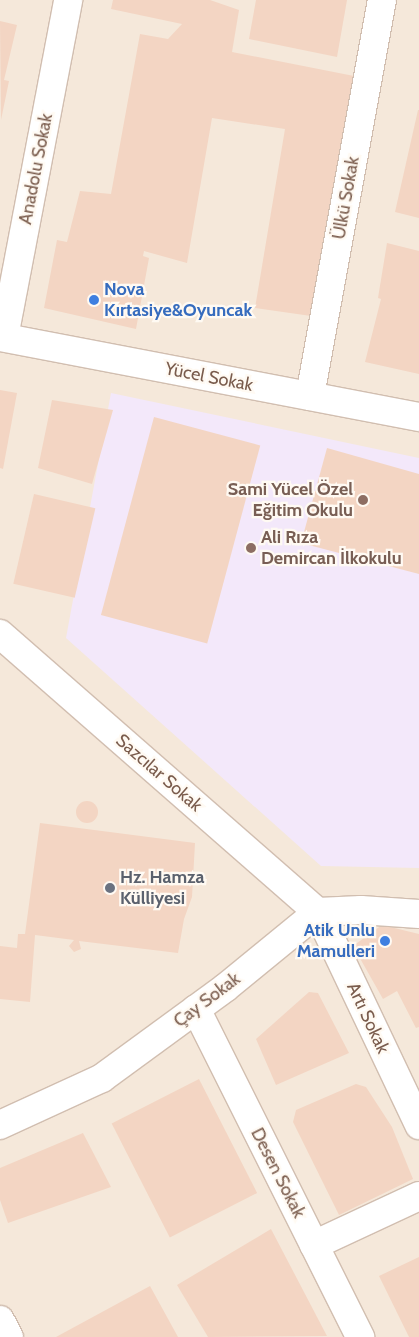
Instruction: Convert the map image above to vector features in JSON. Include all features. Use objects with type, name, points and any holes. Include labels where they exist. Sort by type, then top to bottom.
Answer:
[{"type":"street","name":"Anadolu Sokak","points":[[2,337],[68,0]]},
{"type":"street","name":"Ülkü Sokak","points":[[310,396],[382,0]]},
{"type":"street","name":"Yücel Sokak","points":[[2,337],[419,417]]},
{"type":"street","name":"Sazcılar Sokak","points":[[0,634],[318,912]]},
{"type":"street","points":[[318,912],[360,910],[419,914]]},
{"type":"street","name":"Çay Sokak","points":[[0,1125],[102,1078],[196,1008],[318,912]]},
{"type":"street","name":"Artı Sokak","points":[[318,912],[419,1125]]},
{"type":"street","name":"Desen Sokak","points":[[196,1008],[360,1337]]},
{"type":"street","points":[[314,1245],[419,1196]]},
{"type":"street","points":[[0,1320],[9,1337]]},
{"type":"shaded area","points":[[0,0],[419,0],[419,1337],[0,1337]]},
{"type":"shaded area","name":"Ali Rıza Demircan İlkokulu","points":[[111,393],[419,458],[419,868],[321,866],[66,638]]},
{"type":"building","points":[[113,0],[210,0],[239,10],[232,52],[354,76],[311,316],[255,308],[285,129],[212,118],[187,263],[144,251],[143,256],[149,258],[136,329],[44,308],[57,240],[67,242],[80,191],[111,194],[140,34],[168,39],[182,24],[111,9]]},
{"type":"building","points":[[256,0],[347,0],[337,57],[249,39]]},
{"type":"building","points":[[0,21],[17,25],[4,80],[9,81],[1,120]]},
{"type":"building","points":[[419,110],[419,218],[395,212]]},
{"type":"building","points":[[387,243],[419,251],[419,374],[365,362],[381,299],[378,298]]},
{"type":"building","points":[[0,390],[17,393],[3,469],[0,468]]},
{"type":"building","points":[[52,400],[113,410],[92,484],[38,468]]},
{"type":"building","points":[[154,417],[260,445],[207,643],[101,615]]},
{"type":"building","points":[[327,448],[419,474],[419,574],[301,543]]},
{"type":"building","points":[[34,494],[95,508],[75,598],[13,584]]},
{"type":"building","points":[[87,801],[97,808],[98,812],[91,822],[87,823],[77,816],[76,812],[83,802]]},
{"type":"building","points":[[40,823],[195,843],[192,897],[184,919],[178,953],[79,941],[81,949],[74,952],[69,946],[74,940],[35,935],[30,1002],[0,999],[0,946],[17,948],[18,934],[25,934]]},
{"type":"building","points":[[382,925],[419,934],[419,1027],[416,1028],[397,991],[383,999],[353,946]]},
{"type":"building","points":[[309,992],[318,993],[349,1053],[276,1085],[256,1039]]},
{"type":"building","points":[[199,1079],[257,1193],[170,1238],[112,1123]]},
{"type":"building","points":[[356,1084],[366,1087],[392,1127],[413,1179],[339,1215],[293,1122],[296,1110]]},
{"type":"building","points":[[83,1133],[111,1187],[8,1223],[0,1200],[0,1168]]},
{"type":"building","points":[[271,1229],[327,1336],[208,1337],[177,1285]]},
{"type":"building","points":[[419,1257],[419,1337],[409,1337],[379,1276]]},
{"type":"building","points":[[150,1286],[178,1337],[56,1337]]},
{"type":"place","name":"Nova Kırtasiye&Oyuncak","points":[[94,300]]},
{"type":"place","name":"Sami Yücel Özel Eğitim Okulu","points":[[363,500]]},
{"type":"place","name":"Ali Rıza Demircan İlkokulu","points":[[251,548]]},
{"type":"place","name":"Hz. Hamza Külliyesi","points":[[110,888]]},
{"type":"place","name":"Atik Unlu Mamulleri","points":[[385,941]]}]
